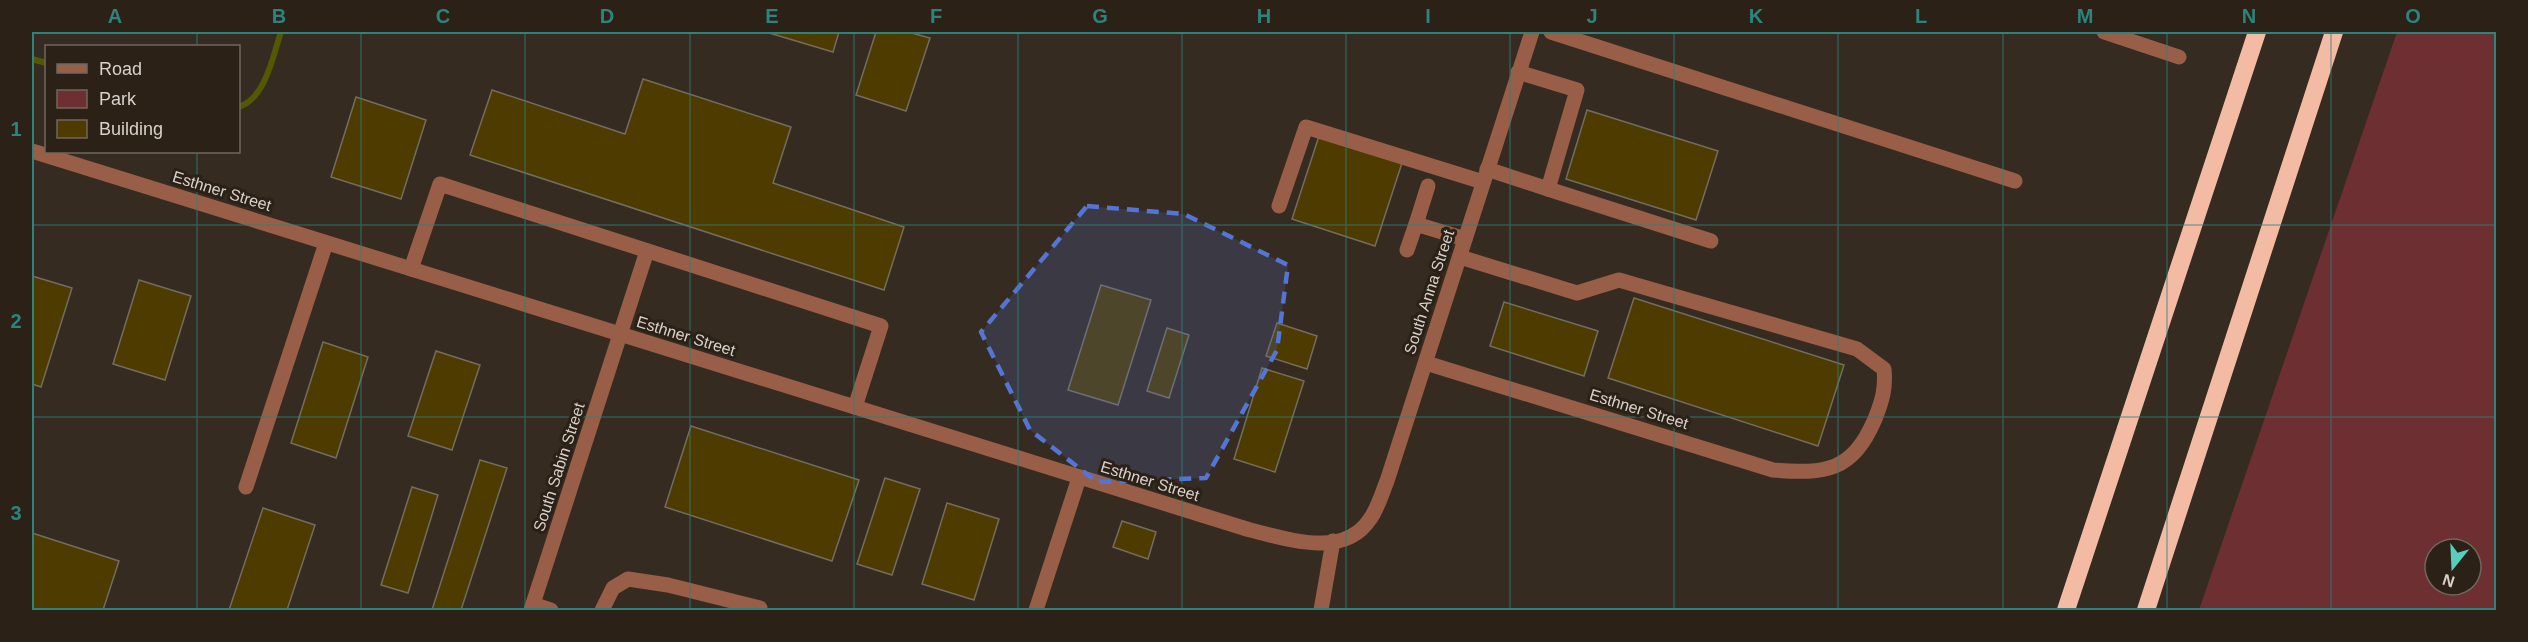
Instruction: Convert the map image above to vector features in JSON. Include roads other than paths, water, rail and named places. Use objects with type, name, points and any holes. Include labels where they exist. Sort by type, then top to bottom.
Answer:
[{"type":"highway","points":[[2066,610],[2257,32]]},
{"type":"highway","points":[[2146,610],[2334,32]]},
{"type":"street","name":"South Anna Street","points":[[1333,541],[1350,537],[1370,520],[1388,481],[1532,32]]},
{"type":"street","points":[[1551,32],[2015,181]]},
{"type":"street","points":[[2104,32],[2179,57]]},
{"type":"street","points":[[1518,72],[1577,90],[1548,189]]},
{"type":"street","points":[[1279,206],[1306,127],[1485,176],[1548,189],[1711,241]]},
{"type":"street","name":"Esthner Street","points":[[32,151],[1250,530],[1305,543],[1333,541]]},
{"type":"street","points":[[411,269],[440,184],[881,326],[855,408]]},
{"type":"street","points":[[1407,250],[1428,186]]},
{"type":"street","points":[[1416,224],[1466,239]]},
{"type":"street","points":[[246,487],[326,243]]},
{"type":"street","name":"South Sabin Street","points":[[532,607],[622,335],[647,251]]},
{"type":"street","name":"Esthner Street","points":[[1426,363],[1773,470],[1811,473],[1848,461],[1867,438],[1886,391],[1884,369],[1857,349],[1619,280],[1577,293],[1460,257]]},
{"type":"street","points":[[1036,610],[1078,477]]},
{"type":"street","points":[[1321,610],[1333,541]]},
{"type":"street","points":[[602,610],[613,588],[628,579],[668,585],[760,608]]},
{"type":"street","points":[[532,607],[551,610]]},
{"type":"waterway","points":[[240,106],[248,102],[262,86],[281,32]]},
{"type":"waterway","points":[[32,59],[45,63]]}]
